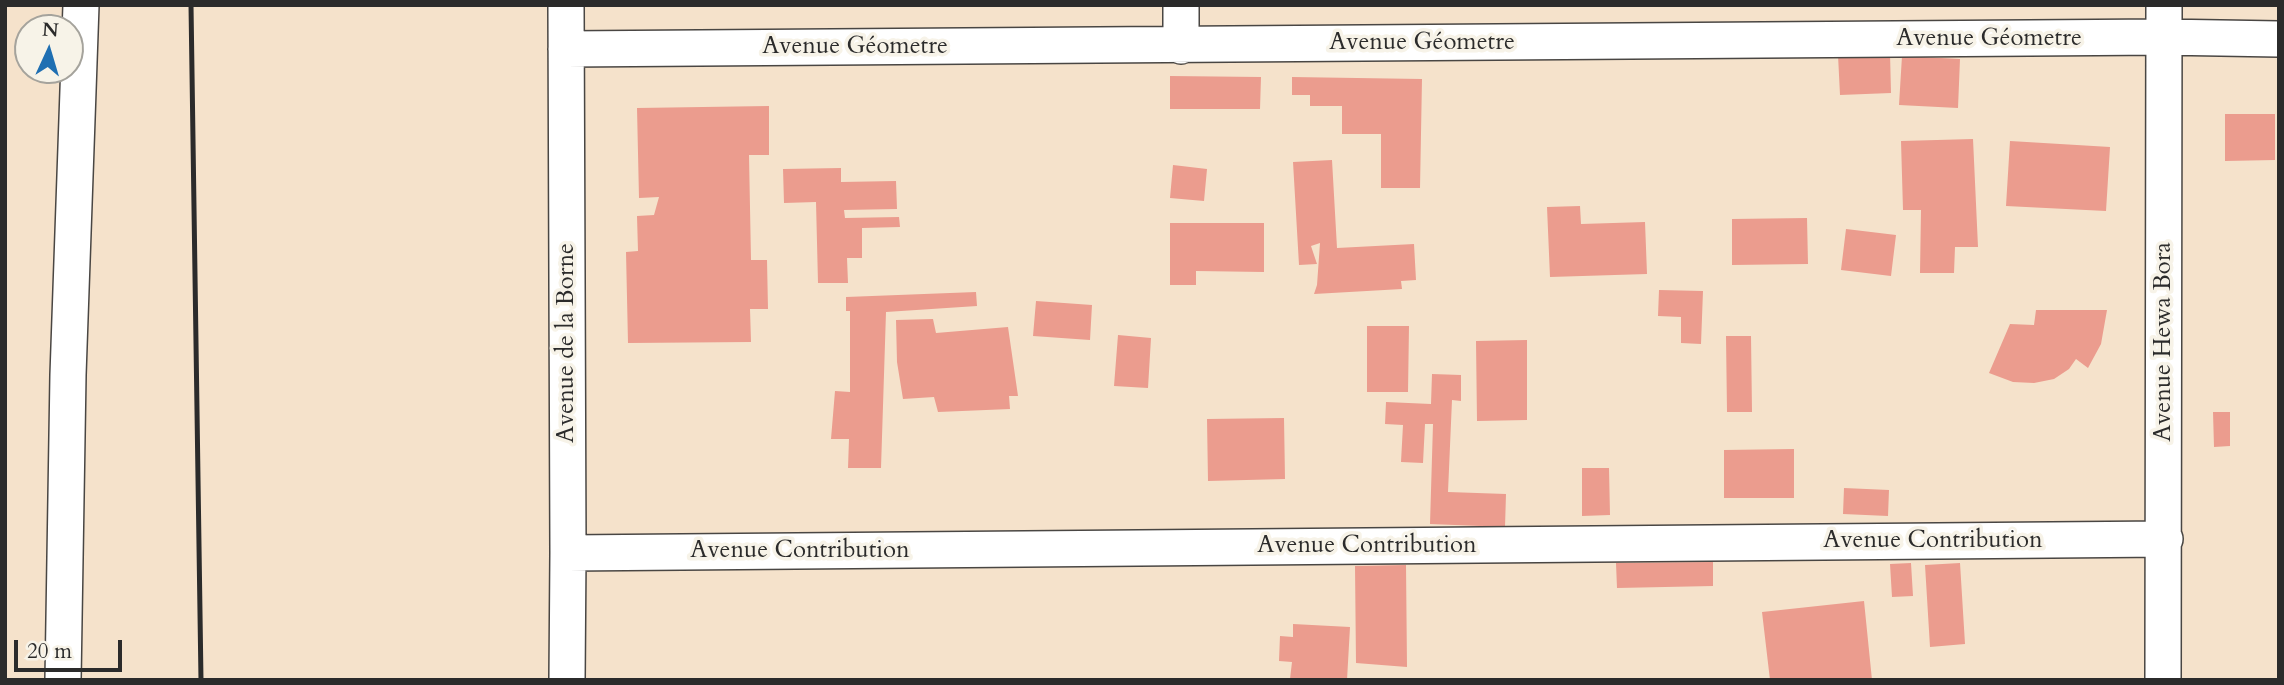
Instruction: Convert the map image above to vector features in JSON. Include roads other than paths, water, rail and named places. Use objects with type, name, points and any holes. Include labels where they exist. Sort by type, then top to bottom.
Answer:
[{"type":"street","points":[[63,680],[68,374],[81,5]]},
{"type":"street","name":"Avenue de la Borne","points":[[565,5],[567,680]]},
{"type":"street","points":[[1181,5],[1181,46]]},
{"type":"street","name":"Avenue Géometre","points":[[566,49],[1181,46],[2163,21],[2279,39]]},
{"type":"street","name":"Avenue Hewa Bora","points":[[2163,21],[2163,680]]},
{"type":"street","name":"Avenue Contribution","points":[[568,553],[2165,539]]},
{"type":"railway","points":[[191,5],[201,680]]}]
